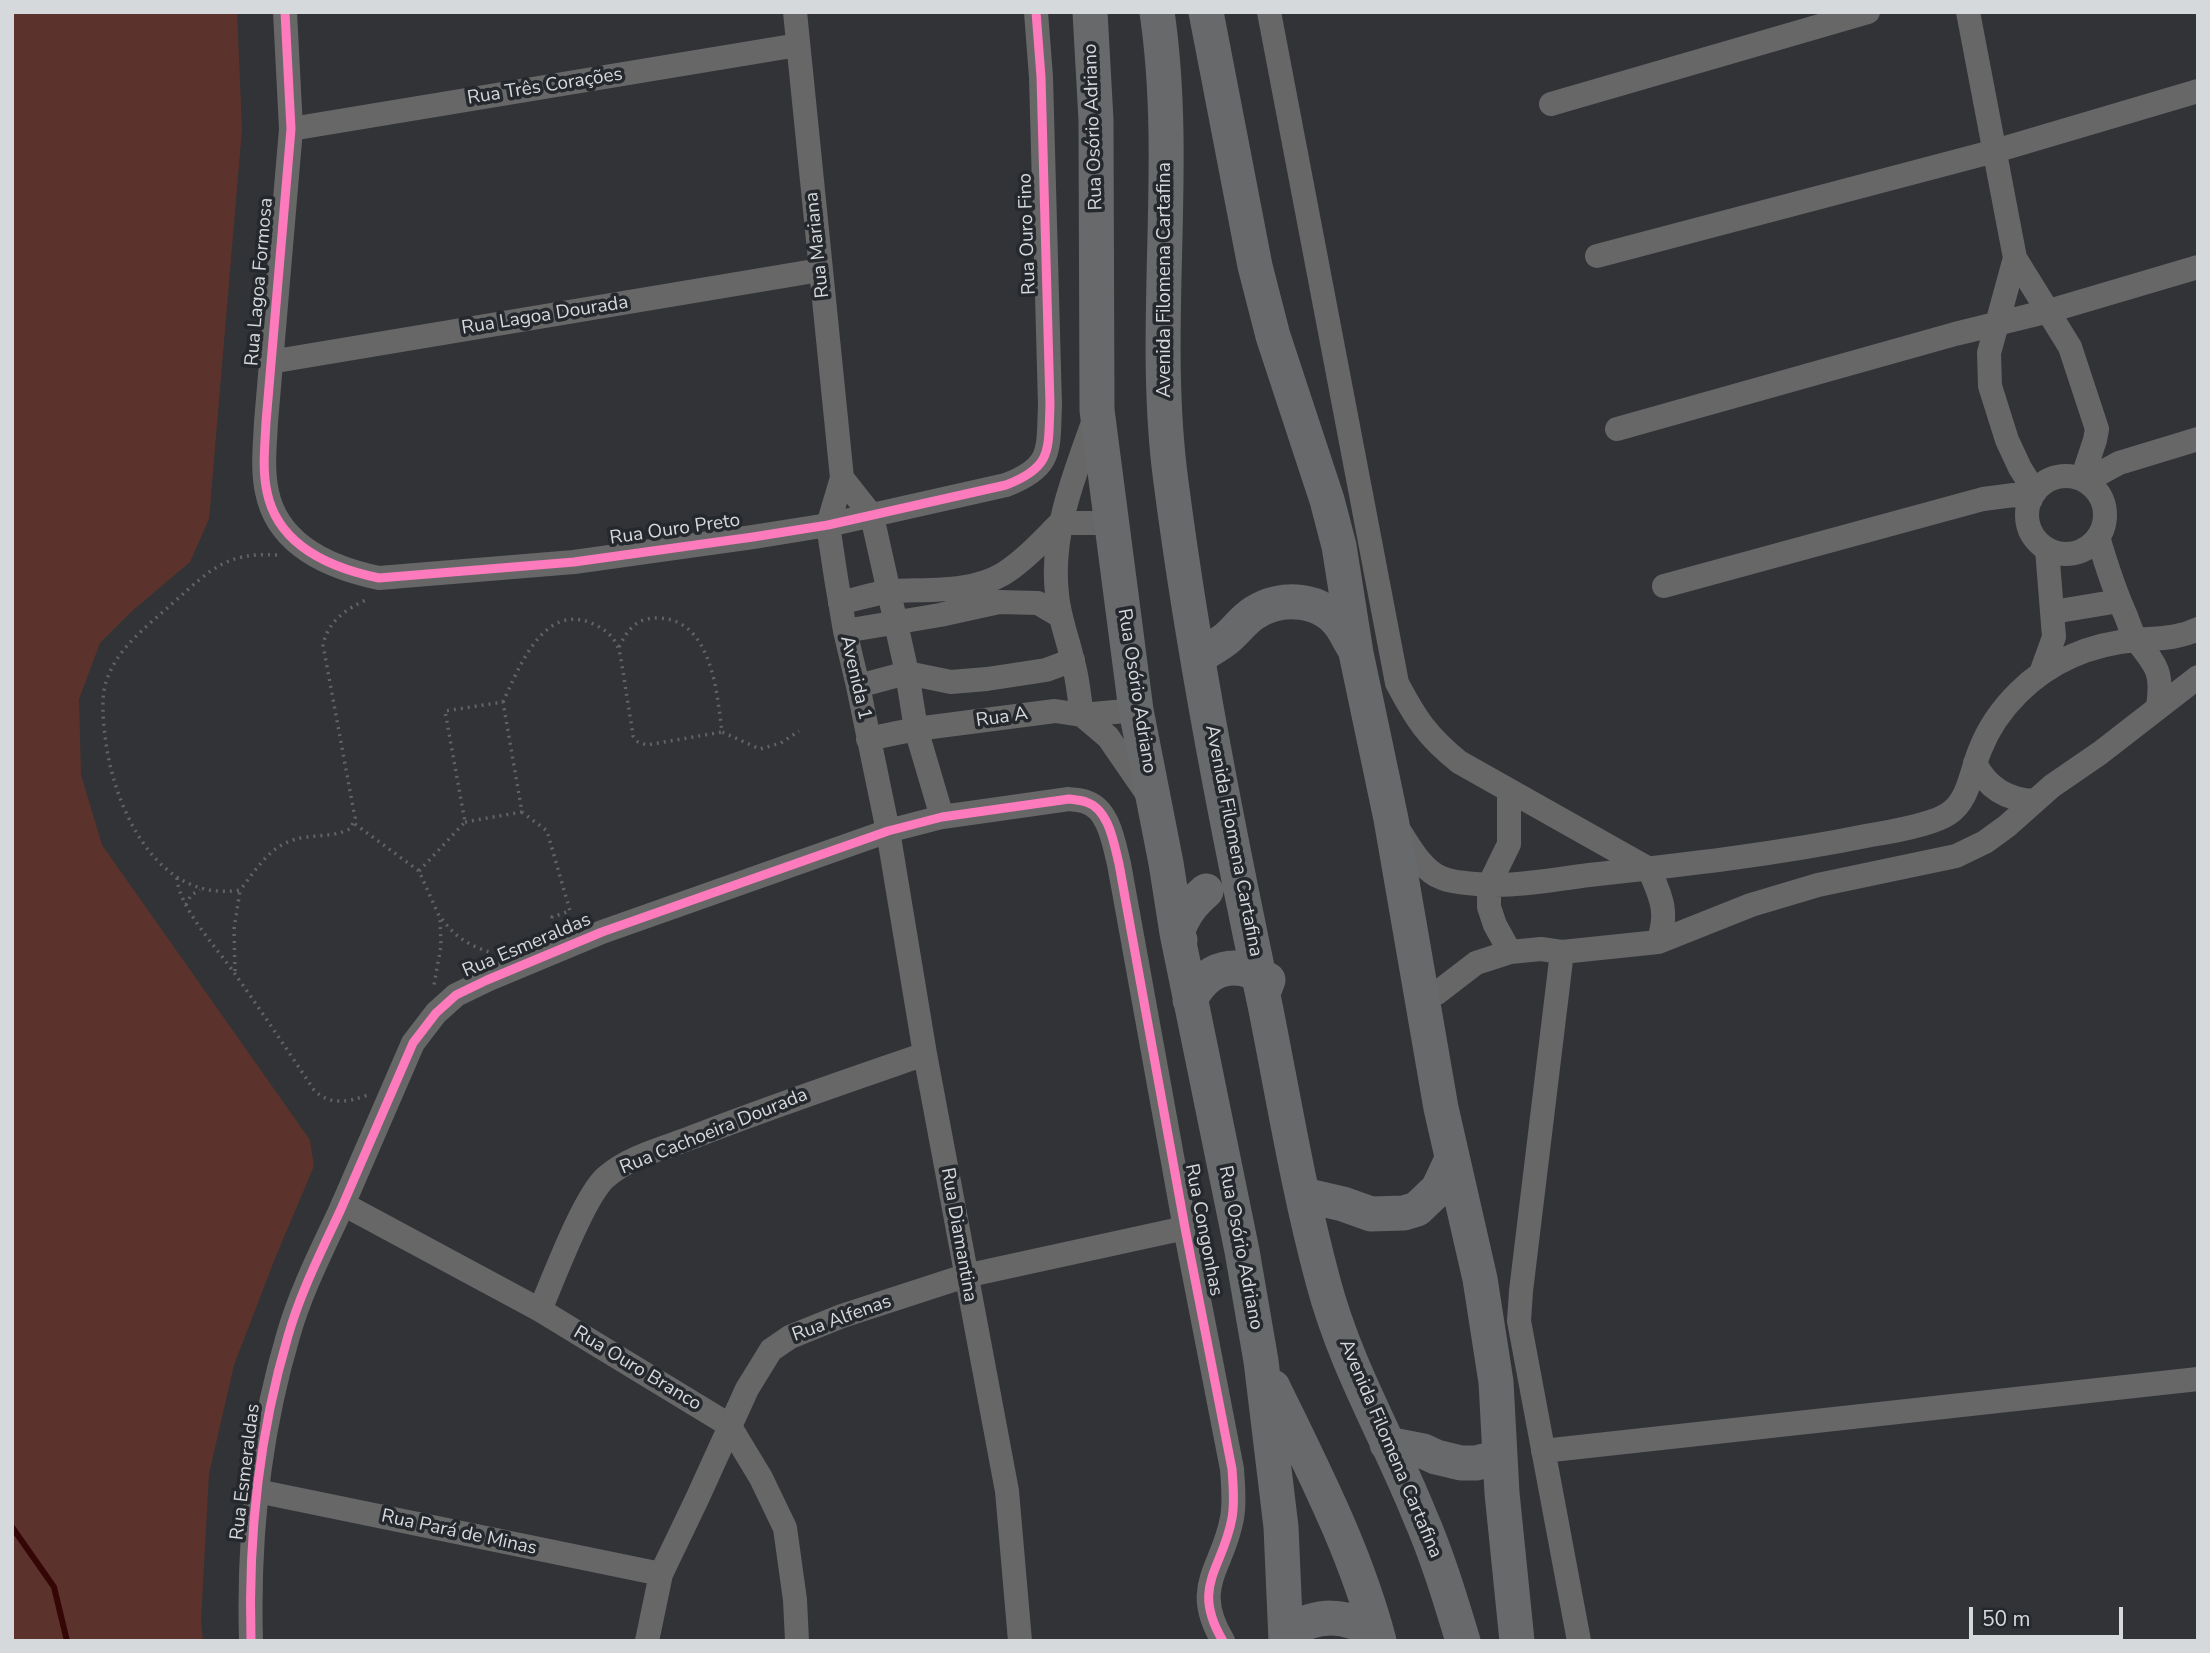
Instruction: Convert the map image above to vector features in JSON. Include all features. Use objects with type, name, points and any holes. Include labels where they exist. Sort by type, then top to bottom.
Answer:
[{"type":"main road","name":"Rua Osório Adriano","points":[[1090,12],[1096,120],[1097,410],[1136,710],[1261,1361],[1281,1527],[1286,1637]]},
{"type":"main road","name":"Avenida Filomena Cartafina","points":[[1157,12],[1167,124],[1162,379],[1170,478],[1198,657],[1236,866],[1324,1283],[1351,1367],[1423,1524],[1446,1583],[1463,1641]]},
{"type":"main road","points":[[1206,12],[1255,266],[1286,379],[1331,511],[1339,546],[1356,653],[1391,819],[1441,1108],[1480,1279],[1496,1382],[1517,1641]]},
{"type":"main road","points":[[1198,657],[1227,639],[1259,610],[1291,601],[1310,603],[1333,617],[1342,626],[1356,653]]},
{"type":"main road","points":[[1166,863],[1182,882],[1206,891]]},
{"type":"main road","points":[[1236,866],[1242,874],[1219,888],[1206,891],[1190,904],[1177,933],[1183,946],[1200,963],[1218,970],[1240,968],[1268,980],[1262,995]]},
{"type":"main road","points":[[1190,1000],[1197,986],[1218,970]]},
{"type":"main road","points":[[1304,1195],[1371,1214],[1404,1213],[1417,1209],[1438,1189],[1452,1159]]},
{"type":"main road","name":"Rua Osório Adriano","points":[[1261,1361],[1348,1544],[1378,1636]]},
{"type":"main road","points":[[1387,1444],[1423,1451],[1436,1458],[1461,1463],[1476,1463],[1500,1457]]},
{"type":"main road","points":[[1286,1637],[1304,1622],[1333,1618],[1360,1623],[1378,1636]]},
{"type":"street","name":"Rua Lagoa Formosa","points":[[285,12],[291,129],[270,362],[264,466],[267,494],[276,517],[298,546]]},
{"type":"street","name":"Rua Mariana","points":[[794,12],[842,478],[828,525]]},
{"type":"street","name":"Rua Ouro Fino","points":[[1035,12],[1041,77],[1050,405],[1046,454]]},
{"type":"street","points":[[1269,12],[1397,683],[1414,715],[1434,741],[1459,762],[1649,869],[1662,901],[1664,915],[1664,927],[1658,942]]},
{"type":"street","points":[[1551,104],[1868,12]]},
{"type":"street","points":[[1968,12],[2015,258],[2070,346],[2097,429],[2084,480]]},
{"type":"street","name":"Rua Três Corações","points":[[291,129],[799,45]]},
{"type":"street","points":[[1597,256],[1994,151],[2198,91]]},
{"type":"street","points":[[2015,258],[1989,353],[1990,386],[2007,440],[2033,496]]},
{"type":"street","points":[[1617,429],[1999,322],[2049,311],[2198,267]]},
{"type":"street","name":"Rua Lagoa Dourada","points":[[270,362],[820,270]]},
{"type":"street","points":[[1097,410],[1060,523],[1056,544],[1056,591],[1073,660],[1082,715],[1108,737],[1154,805]]},
{"type":"street","points":[[2084,480],[2119,463],[2198,439]]},
{"type":"street","name":"Rua Ouro Preto","points":[[298,546],[348,571],[379,578],[574,562],[828,525],[872,516],[1006,485],[1027,477],[1037,469],[1046,454]]},
{"type":"street","points":[[2069,476],[2084,480],[2103,500],[2104,526],[2088,547],[2075,553],[2048,549],[2036,539],[2029,527],[2027,512],[2033,496],[2044,483],[2056,477],[2069,476]]},
{"type":"street","points":[[842,478],[872,516],[908,673],[916,729],[942,817]]},
{"type":"street","points":[[1664,586],[1983,499],[2014,495],[2033,496]]},
{"type":"street","points":[[840,603],[890,592],[936,591],[972,585],[1002,575],[1029,555],[1060,523],[1111,523]]},
{"type":"street","name":"Avenida 1","points":[[828,525],[845,631],[888,831]]},
{"type":"street","points":[[2098,537],[2119,601],[2136,640],[2147,650],[2155,663],[2161,692],[2158,706]]},
{"type":"street","points":[[2041,673],[2054,637],[2048,549]]},
{"type":"street","points":[[2053,612],[2119,601]]},
{"type":"street","points":[[845,631],[999,602],[1038,603],[1060,616]]},
{"type":"street","points":[[1391,819],[1427,868],[1442,878],[1489,885],[1649,869],[1836,842],[1897,830],[1946,816],[1958,806],[1965,795],[1980,748],[2002,711],[2041,673],[2073,654],[2098,646],[2136,640],[2162,640],[2186,635],[2198,629]]},
{"type":"street","points":[[858,686],[908,673],[951,681],[987,679],[1045,670],[1073,660]]},
{"type":"street","points":[[1422,1000],[1437,993],[1476,963],[1510,952],[1541,949],[1562,952],[1658,942],[1751,905],[1818,885],[1956,856],[1985,842],[2007,826],[2052,786],[2100,753],[2198,677]]},
{"type":"street","name":"Rua A","points":[[868,739],[916,729],[1055,711],[1082,715],[1136,710]]},
{"type":"street","points":[[1975,763],[1981,775],[1998,792],[2022,800],[2035,801]]},
{"type":"street","points":[[1509,791],[1509,844],[1489,885],[1489,907],[1495,925],[1510,952]]},
{"type":"street","name":"Rua Esmeraldas","points":[[251,1641],[250,1608],[257,1491],[266,1422],[288,1334],[413,1043],[436,1013],[456,995],[486,980],[602,932],[888,831],[942,817],[1069,799],[1085,801],[1094,806],[1106,822]]},
{"type":"street","name":"Rua Congonhas","points":[[1106,822],[1119,864],[1232,1469],[1232,1517],[1208,1591],[1213,1625],[1223,1641]]},
{"type":"street","name":"Rua Diamantina","points":[[888,831],[965,1276],[1007,1490],[1020,1641]]},
{"type":"street","points":[[1562,952],[1519,1321],[1579,1641]]},
{"type":"street","name":"Rua Cachoeira Dourada","points":[[540,1310],[578,1223],[593,1193],[605,1177],[628,1162],[758,1112],[925,1054]]},
{"type":"street","name":"Rua Ouro Branco","points":[[343,1204],[540,1310],[729,1425],[761,1478],[785,1528],[795,1600],[797,1641]]},
{"type":"street","name":"Rua Alfenas","points":[[647,1641],[661,1574],[698,1499],[729,1425],[771,1350],[790,1336],[842,1316],[965,1276],[1185,1228]]},
{"type":"street","points":[[1543,1451],[2198,1379]]},
{"type":"street","name":"Rua Pará de Minas","points":[[257,1491],[661,1574]]},
{"type":"path","points":[[240,890],[219,892],[201,889],[177,878],[148,850],[130,821],[115,786],[103,720],[105,685],[114,663],[126,646],[218,564],[240,557],[264,554],[321,558]]},
{"type":"path","points":[[234,973],[234,929],[240,890],[267,856],[284,842],[341,833],[354,824],[323,645],[332,623],[351,607],[373,597]]},
{"type":"path","points":[[619,648],[634,624],[648,618],[678,622],[692,633],[711,665],[722,732]]},
{"type":"path","points":[[558,932],[552,917],[570,911],[547,831],[522,812],[503,702],[520,667],[549,626],[564,621],[582,620],[599,626],[610,635],[619,648],[633,736],[638,742],[647,745],[722,732],[760,749],[781,743],[799,731]]},
{"type":"path","points":[[465,822],[444,711],[503,702]]},
{"type":"path","points":[[419,871],[465,822],[522,812]]},
{"type":"path","points":[[354,824],[419,871],[440,918],[455,935],[472,946],[496,954],[484,959]]},
{"type":"path","points":[[177,878],[178,888],[186,905],[314,1090],[321,1097],[342,1102],[371,1092]]},
{"type":"path","points":[[186,905],[191,895],[201,889]]},
{"type":"path","points":[[440,918],[441,946],[432,994],[442,986]]},
{"type":"shaded area","points":[[12,12],[237,12],[242,129],[209,519],[190,562],[131,612],[100,643],[79,699],[81,775],[102,845],[310,1140],[314,1166],[234,1365],[209,1474],[201,1620],[203,1641],[12,1641]]},
{"type":"waterway","points":[[12,1527],[54,1587],[67,1641]]},
{"type":"cycle path","points":[[285,12],[291,129],[266,422],[265,483],[273,511],[282,527],[309,552],[343,568],[379,578],[574,562],[828,525],[1006,485],[1032,471],[1040,464],[1048,445],[1050,405],[1041,77],[1036,12]]},
{"type":"cycle path","points":[[251,1641],[251,1564],[258,1487],[270,1411],[288,1336],[305,1288],[413,1043],[436,1013],[456,995],[602,932],[888,831],[942,817],[1069,799],[1086,802],[1100,812],[1115,847],[1232,1469],[1232,1518],[1209,1591],[1209,1606],[1223,1641]]}]
